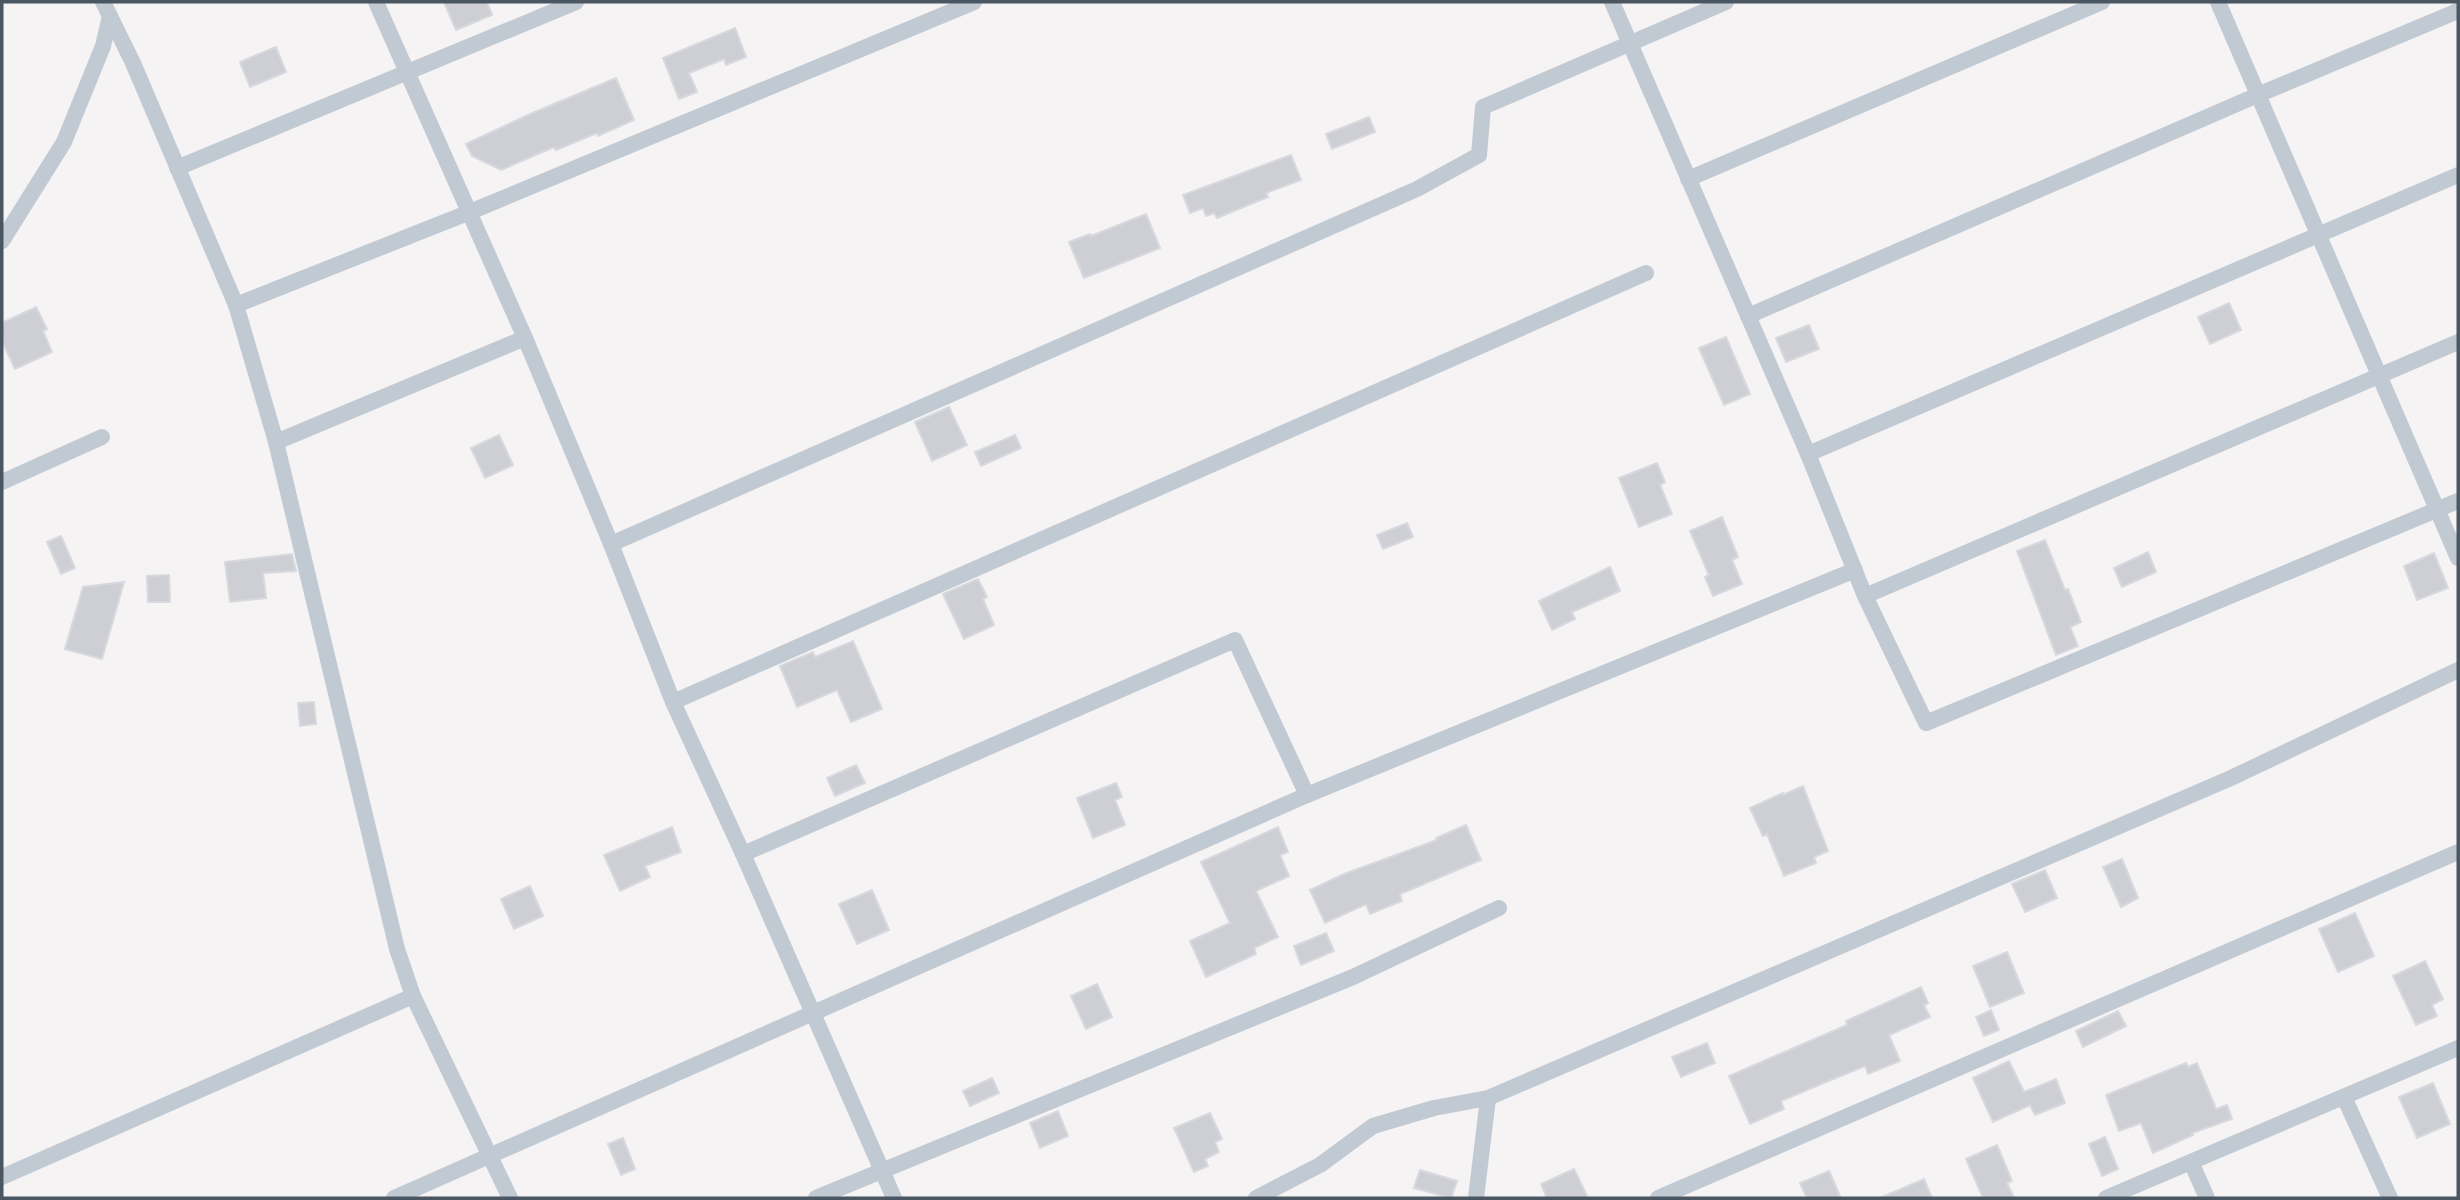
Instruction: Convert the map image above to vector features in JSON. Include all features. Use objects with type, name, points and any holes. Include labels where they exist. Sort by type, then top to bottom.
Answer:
[{"type":"street","points":[[376,2],[525,338],[673,702],[894,1198]]},
{"type":"street","points":[[177,168],[576,2]]},
{"type":"street","points":[[236,305],[470,212],[974,2]]},
{"type":"street","points":[[1612,2],[1808,454],[1865,596],[1926,723],[2458,501]]},
{"type":"street","points":[[611,544],[1417,188],[1479,155],[1482,107],[1726,2]]},
{"type":"street","points":[[1688,179],[2102,2]]},
{"type":"street","points":[[2218,2],[2260,94],[2458,558]]},
{"type":"street","points":[[106,9],[133,63],[236,305],[276,442],[397,949],[413,996],[510,1198]]},
{"type":"street","points":[[2,241],[64,142],[103,46],[106,9]]},
{"type":"street","points":[[1748,316],[2458,11]]},
{"type":"street","points":[[1808,454],[2458,175]]},
{"type":"street","points":[[673,702],[1646,273]]},
{"type":"street","points":[[276,442],[525,338]]},
{"type":"street","points":[[1865,596],[2458,342]]},
{"type":"street","points":[[2,482],[102,437]]},
{"type":"street","points":[[394,1198],[1307,795],[1855,570]]},
{"type":"street","points":[[743,854],[1235,640],[1307,795]]},
{"type":"street","points":[[1256,1198],[1320,1165],[1373,1126],[1434,1108],[1488,1098],[2231,778],[2458,670]]},
{"type":"street","points":[[1658,1198],[2458,852]]},
{"type":"street","points":[[816,1198],[1353,977],[1499,908]]},
{"type":"street","points":[[2,1177],[413,996]]},
{"type":"street","points":[[2106,1198],[2458,1048]]},
{"type":"street","points":[[2344,1097],[2390,1198]]},
{"type":"street","points":[[1476,1198],[1488,1098]]},
{"type":"street","points":[[2191,1162],[2207,1198]]},
{"type":"building","points":[[444,2],[487,2],[492,15],[456,30]]},
{"type":"building","points":[[735,28],[746,57],[726,65],[724,59],[689,73],[697,92],[679,99],[663,58]]},
{"type":"building","points":[[276,47],[286,72],[250,87],[240,62]]},
{"type":"building","points":[[616,78],[634,120],[598,136],[597,133],[556,150],[554,147],[501,170],[472,156],[466,144],[530,114]]},
{"type":"building","points":[[1369,117],[1375,132],[1332,149],[1326,134]]},
{"type":"building","points":[[1291,155],[1301,180],[1266,193],[1268,197],[1217,218],[1214,213],[1206,216],[1203,208],[1190,213],[1183,195]]},
{"type":"building","points":[[1146,214],[1160,248],[1084,278],[1069,242]]},
{"type":"building","points":[[2229,303],[2241,330],[2210,344],[2198,317]]},
{"type":"building","points":[[36,307],[47,329],[43,331],[52,352],[15,369],[2,341],[2,323]]},
{"type":"building","points":[[1809,325],[1819,349],[1786,362],[1776,338]]},
{"type":"building","points":[[1726,337],[1750,394],[1724,405],[1699,348]]},
{"type":"building","points":[[949,407],[967,445],[932,461],[915,422]]},
{"type":"building","points":[[499,435],[513,465],[485,478],[471,448]]},
{"type":"building","points":[[1015,435],[1021,448],[981,466],[975,452]]},
{"type":"building","points":[[1657,463],[1665,482],[1660,485],[1672,514],[1639,527],[1619,478]]},
{"type":"building","points":[[1722,517],[1738,557],[1732,560],[1742,584],[1713,596],[1705,577],[1709,575],[1690,531]]},
{"type":"building","points":[[1407,523],[1413,537],[1383,549],[1377,535]]},
{"type":"building","points":[[61,536],[75,568],[61,574],[47,542]]},
{"type":"building","points":[[2045,540],[2081,622],[2070,627],[2078,646],[2056,655],[2017,551]]},
{"type":"building","points":[[2148,552],[2156,572],[2122,587],[2114,568]]},
{"type":"building","points":[[2434,553],[2448,588],[2417,600],[2404,566]]},
{"type":"building","points":[[292,554],[296,571],[263,573],[266,598],[230,602],[225,562]]},
{"type":"building","points":[[1610,567],[1620,591],[1572,612],[1575,619],[1552,630],[1539,601]]},
{"type":"building","points":[[169,575],[170,602],[148,602],[147,576]]},
{"type":"building","points":[[978,579],[987,597],[983,599],[994,625],[964,639],[943,594]]},
{"type":"building","points":[[124,582],[102,659],[65,649],[83,587]]},
{"type":"building","points":[[853,641],[882,709],[851,722],[837,690],[797,707],[780,666],[813,652],[815,657]]},
{"type":"building","points":[[314,702],[316,724],[300,726],[298,703]]},
{"type":"building","points":[[856,765],[865,783],[835,796],[827,778]]},
{"type":"building","points":[[1116,783],[1122,797],[1115,800],[1125,825],[1093,838],[1077,798]]},
{"type":"building","points":[[1803,786],[1828,851],[1814,857],[1816,863],[1784,876],[1767,834],[1763,836],[1750,808]]},
{"type":"building","points":[[1466,825],[1481,860],[1400,894],[1402,901],[1370,914],[1366,904],[1325,923],[1310,890],[1344,874],[1437,840],[1436,838]]},
{"type":"building","points":[[672,827],[681,852],[645,866],[650,877],[620,891],[604,855]]},
{"type":"building","points":[[1278,827],[1288,852],[1280,855],[1289,876],[1256,891],[1278,937],[1254,948],[1256,954],[1206,977],[1190,941],[1230,923],[1201,862]]},
{"type":"building","points":[[2122,859],[2138,898],[2121,907],[2103,867]]},
{"type":"building","points":[[2045,870],[2057,898],[2025,912],[2012,884]]},
{"type":"building","points":[[530,886],[543,916],[514,929],[501,899]]},
{"type":"building","points":[[872,890],[889,930],[857,944],[839,904]]},
{"type":"building","points":[[2355,913],[2374,956],[2338,972],[2319,929]]},
{"type":"building","points":[[1326,933],[1334,951],[1301,965],[1294,946]]},
{"type":"building","points":[[2007,952],[2024,993],[1990,1007],[1973,966]]},
{"type":"building","points":[[2425,961],[2443,999],[2432,1005],[2437,1016],[2416,1025],[2393,976]]},
{"type":"building","points":[[1097,984],[1112,1017],[1086,1029],[1071,996]]},
{"type":"building","points":[[1921,987],[1928,1003],[1924,1005],[1930,1017],[1889,1035],[1900,1061],[1868,1074],[1865,1066],[1826,1082],[1781,1101],[1784,1109],[1750,1124],[1729,1076],[1847,1025],[1846,1021]]},
{"type":"building","points":[[1991,1010],[1999,1030],[1984,1036],[1976,1017]]},
{"type":"building","points":[[2118,1011],[2126,1026],[2083,1047],[2076,1031]]},
{"type":"building","points":[[1707,1043],[1715,1063],[1681,1077],[1672,1057]]},
{"type":"building","points":[[2009,1061],[2024,1092],[2056,1079],[2065,1103],[2035,1115],[2030,1105],[1993,1122],[1973,1078]]},
{"type":"building","points":[[2186,1063],[2188,1067],[2197,1063],[2216,1109],[2227,1105],[2232,1119],[2192,1133],[2193,1135],[2153,1153],[2141,1123],[2119,1131],[2106,1095]]},
{"type":"building","points":[[992,1078],[999,1093],[970,1106],[963,1091]]},
{"type":"building","points":[[2433,1083],[2450,1124],[2417,1138],[2399,1097]]},
{"type":"building","points":[[1058,1111],[1068,1136],[1040,1148],[1030,1123]]},
{"type":"building","points":[[1210,1113],[1222,1139],[1215,1142],[1219,1152],[1205,1159],[1208,1166],[1194,1172],[1174,1128]]},
{"type":"building","points":[[2105,1137],[2118,1169],[2102,1176],[2089,1144]]},
{"type":"building","points":[[623,1138],[635,1169],[621,1175],[608,1144]]},
{"type":"building","points":[[1997,1145],[2012,1181],[2007,1183],[2014,1198],[1983,1198],[1966,1159]]},
{"type":"building","points":[[1574,1169],[1588,1198],[1547,1198],[1541,1184]]},
{"type":"building","points":[[1420,1170],[1457,1181],[1451,1198],[1414,1188]]},
{"type":"building","points":[[1829,1171],[1841,1198],[1807,1198],[1800,1183]]},
{"type":"building","points":[[1924,1179],[1932,1198],[1880,1198]]}]
